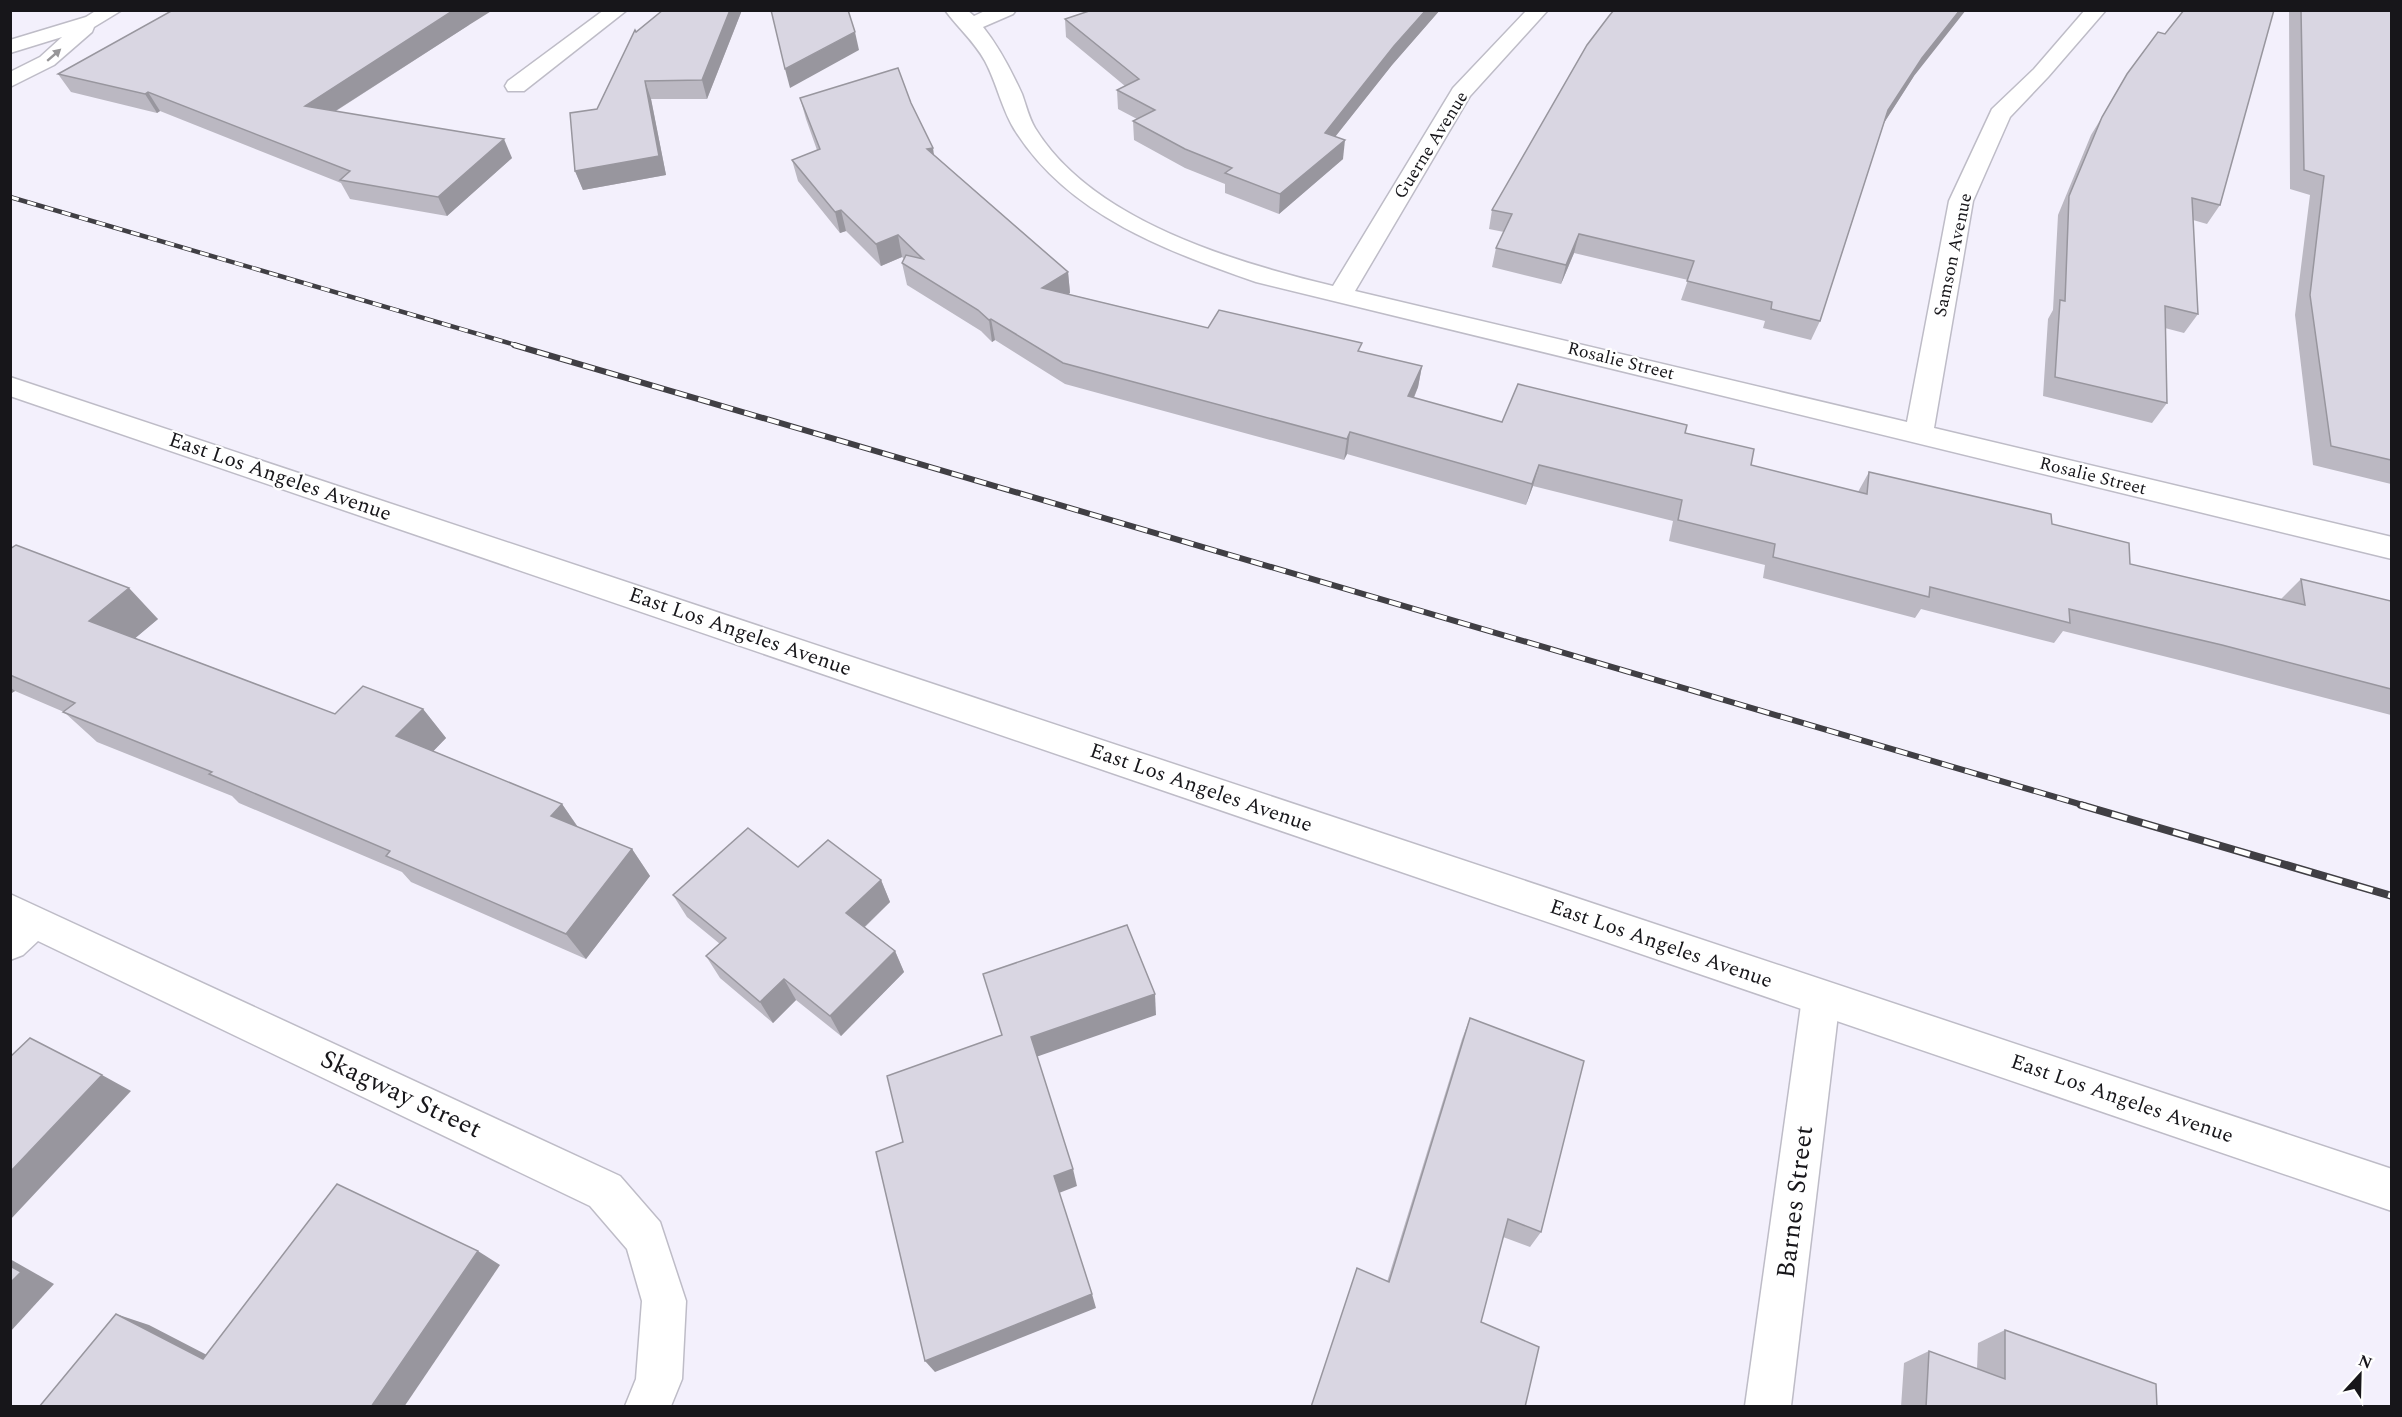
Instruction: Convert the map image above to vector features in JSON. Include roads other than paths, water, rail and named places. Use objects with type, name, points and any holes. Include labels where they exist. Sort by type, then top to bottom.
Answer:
[{"type":"street","points":[[10,81],[47,61],[93,21],[112,10]]},
{"type":"street","points":[[516,86],[617,10]]},
{"type":"street","points":[[963,17],[1006,10]]},
{"type":"street","name":"Guerne Avenue","points":[[1341,293],[1461,93],[1538,10]]},
{"type":"street","name":"Samson Avenue","points":[[1919,433],[1961,201],[2000,114],[2041,74],[2096,10]]},
{"type":"street","name":"Rosalie Street","points":[[963,17],[997,62],[1025,130],[1045,156],[1083,191],[1133,224],[1195,253],[1264,277],[1341,293],[2391,548]]},
{"type":"street","points":[[10,47],[93,21]]},
{"type":"street","name":"East Los Angeles Avenue","points":[[10,386],[2391,1190]]},
{"type":"street","name":"Skagway Street","points":[[18,925],[605,1191],[645,1237],[664,1301],[653,1393]]},
{"type":"street","name":"Barnes Street","points":[[1768,1407],[1821,998]]},
{"type":"railway","points":[[10,197],[519,346]]},
{"type":"railway","points":[[514,345],[2086,806]]},
{"type":"railway","points":[[2081,805],[2392,896]]}]
